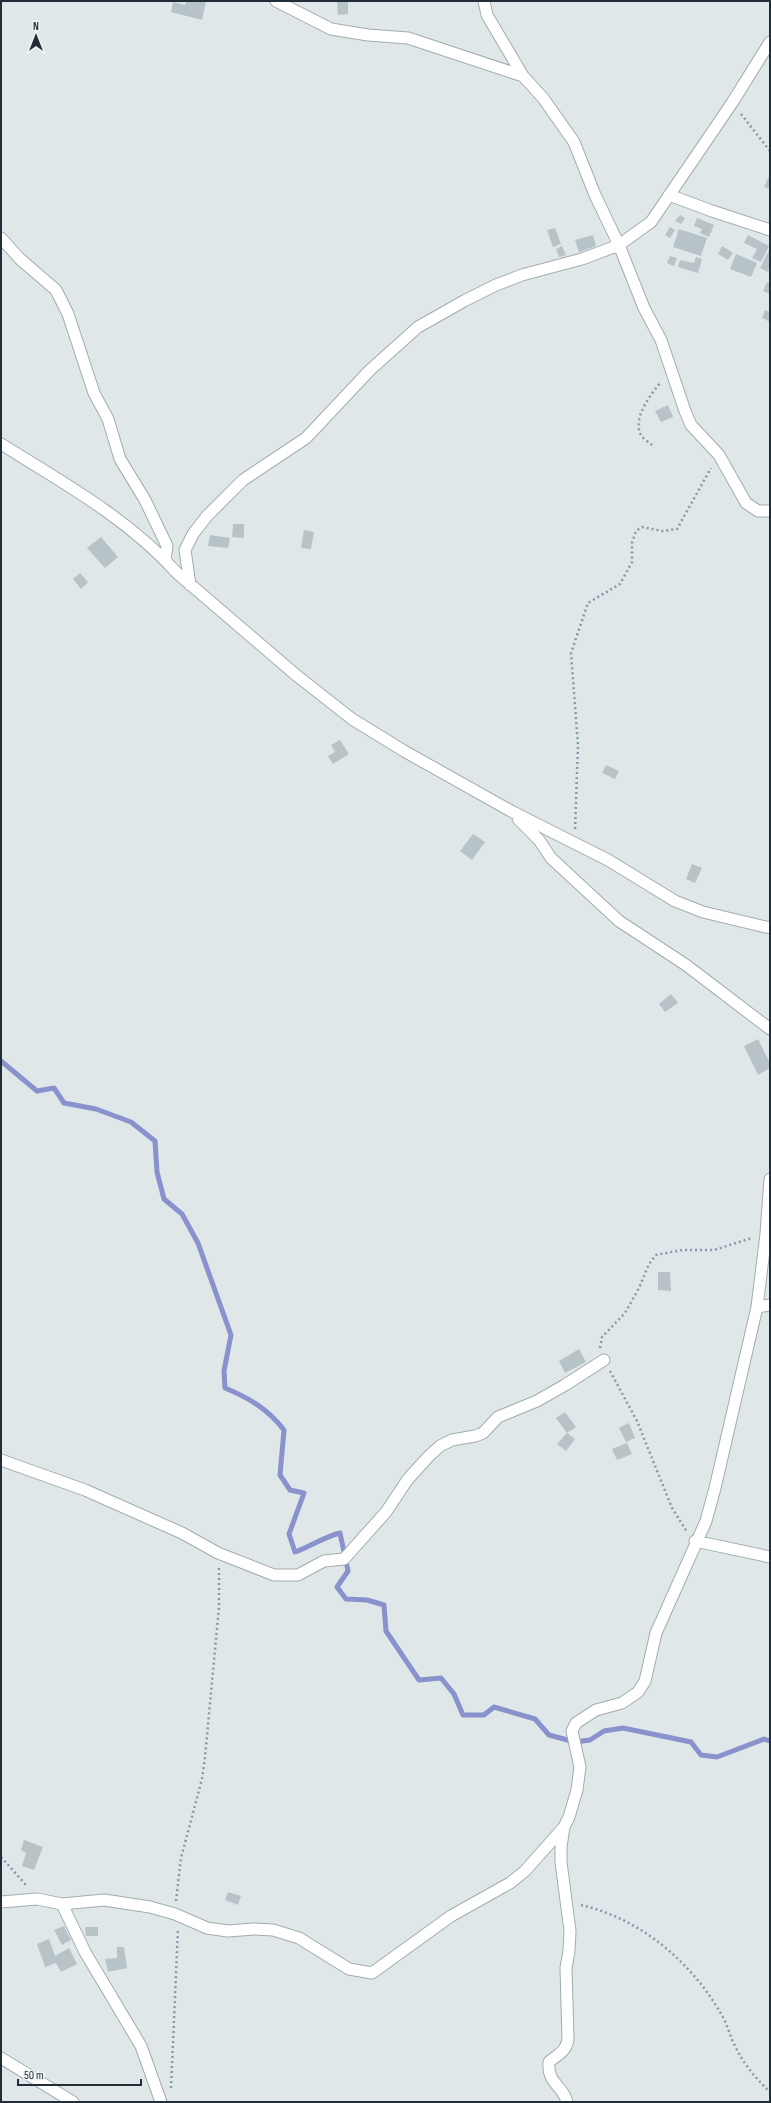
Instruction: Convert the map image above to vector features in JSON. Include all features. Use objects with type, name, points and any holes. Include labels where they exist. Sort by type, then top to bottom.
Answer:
[{"type":"street","points":[[276,1],[331,29],[368,35],[408,38],[523,76]]},
{"type":"street","points":[[484,1],[487,15],[523,76],[543,98],[574,142],[595,195],[620,245],[644,308],[661,340],[691,425],[719,456],[746,503],[758,511],[770,511]]},
{"type":"street","points":[[190,585],[185,550],[192,534],[207,516],[243,480],[306,438],[370,370],[418,328],[496,284],[522,275],[582,259],[620,245],[650,222],[732,103],[770,42]]},
{"type":"street","points":[[670,195],[712,211],[770,230]]},
{"type":"street","points":[[1,238],[20,259],[56,290],[68,314],[94,393],[108,419],[120,459],[146,500],[167,546],[165,560]]},
{"type":"street","points":[[1,444],[126,526],[165,560],[190,585],[296,675],[352,718],[404,751],[511,812],[608,860],[675,901],[703,912],[770,928]]},
{"type":"street","points":[[511,812],[540,840],[551,858],[619,921],[686,965],[770,1029]]},
{"type":"street","points":[[1,1902],[37,1899],[62,1904],[83,1904],[104,1900],[150,1907],[207,1928],[228,1931],[254,1929],[273,1930],[299,1938],[349,1969],[372,1973],[451,1916],[510,1883],[525,1871],[564,1827],[570,1816],[577,1790],[580,1767],[572,1731],[576,1723],[596,1710],[622,1703],[638,1692],[645,1681],[656,1632],[695,1541],[706,1521],[757,1307],[766,1234],[770,1179]]},
{"type":"street","points":[[757,1307],[770,1305]]},
{"type":"street","points":[[1,1460],[104,1498],[182,1533],[218,1553],[274,1575],[298,1575],[324,1561],[344,1559],[386,1512],[419,1465],[440,1446],[452,1440],[483,1433],[498,1417],[536,1401],[565,1386],[604,1360]]},
{"type":"street","points":[[695,1541],[770,1557]]},
{"type":"street","points":[[564,1827],[561,1862],[570,1932],[566,1968],[568,2040],[566,2048],[562,2054],[549,2062],[548,2069],[551,2080],[566,2096],[568,2102]]},
{"type":"street","points":[[62,1904],[85,1952],[141,2046],[161,2102]]},
{"type":"street","points":[[1,2058],[73,2102]]},
{"type":"path","points":[[732,103],[770,151]]},
{"type":"path","points":[[652,445],[641,436],[638,426],[643,409],[654,390],[671,369]]},
{"type":"path","points":[[575,844],[578,745],[571,653],[582,616],[588,603],[620,584],[632,562],[632,543],[636,531],[642,527],[662,531],[677,529],[719,456]]},
{"type":"path","points":[[695,1541],[685,1530],[672,1508],[637,1421],[600,1354],[600,1343],[602,1337],[625,1313],[639,1288],[649,1264],[656,1255],[682,1250],[714,1250],[766,1234]]},
{"type":"path","points":[[170,2094],[177,1916],[181,1858],[202,1779],[205,1757],[219,1607],[218,1553]]},
{"type":"path","points":[[1,1857],[20,1877],[37,1899]]},
{"type":"path","points":[[566,1902],[617,1916],[650,1936],[681,1962],[708,1993],[724,2020],[733,2043],[745,2065],[770,2092]]},
{"type":"building","points":[[186,1],[206,1],[202,20],[171,12],[173,2],[185,5]]},
{"type":"building","points":[[337,1],[348,1],[348,14],[338,15]]},
{"type":"building","points":[[770,174],[770,189],[764,187]]},
{"type":"building","points":[[680,215],[685,218],[681,224],[675,221]]},
{"type":"building","points":[[697,218],[714,225],[709,237],[700,233],[702,229],[694,226]]},
{"type":"building","points":[[670,227],[675,230],[670,238],[665,235]]},
{"type":"building","points":[[555,228],[561,244],[553,247],[547,230]]},
{"type":"building","points":[[679,229],[707,238],[701,256],[673,247]]},
{"type":"building","points":[[593,235],[596,246],[579,252],[575,240]]},
{"type":"building","points":[[748,235],[769,246],[761,262],[752,258],[757,249],[744,243]]},
{"type":"building","points":[[562,246],[566,255],[559,257],[556,249]]},
{"type":"building","points":[[722,246],[733,253],[728,260],[718,254]]},
{"type":"building","points":[[770,248],[770,267],[768,272],[760,268]]},
{"type":"building","points":[[736,254],[757,263],[751,277],[730,269]]},
{"type":"building","points":[[670,256],[677,258],[674,266],[667,263]]},
{"type":"building","points":[[696,257],[702,259],[698,273],[678,267],[680,260],[694,263]]},
{"type":"building","points":[[767,282],[770,283],[770,294],[763,291]]},
{"type":"building","points":[[765,310],[770,312],[770,322],[762,318]]},
{"type":"building","points":[[668,405],[673,417],[661,422],[655,411]]},
{"type":"building","points":[[233,524],[244,524],[244,538],[232,537]]},
{"type":"building","points":[[304,530],[314,532],[311,549],[301,548]]},
{"type":"building","points":[[210,535],[230,538],[228,548],[208,546]]},
{"type":"building","points":[[101,537],[118,557],[105,568],[87,548]]},
{"type":"building","points":[[80,573],[88,582],[81,589],[73,579]]},
{"type":"building","points":[[340,740],[349,754],[333,764],[328,756],[335,752],[331,745]]},
{"type":"building","points":[[606,765],[619,771],[615,779],[602,773]]},
{"type":"building","points":[[473,834],[485,842],[472,860],[460,851]]},
{"type":"building","points":[[692,864],[702,868],[695,883],[686,879]]},
{"type":"building","points":[[671,994],[678,1003],[665,1012],[659,1004]]},
{"type":"building","points":[[758,1039],[770,1063],[770,1068],[758,1075],[744,1046]]},
{"type":"building","points":[[658,1272],[670,1272],[671,1291],[658,1290]]},
{"type":"building","points":[[579,1349],[586,1362],[565,1373],[559,1361]]},
{"type":"building","points":[[565,1412],[576,1427],[567,1433],[556,1418]]},
{"type":"building","points":[[629,1423],[635,1438],[626,1442],[619,1428]]},
{"type":"building","points":[[567,1433],[575,1439],[566,1451],[557,1444]]},
{"type":"building","points":[[627,1443],[632,1454],[617,1460],[612,1449]]},
{"type":"building","points":[[24,1840],[43,1847],[34,1870],[22,1866],[26,1853],[21,1850]]},
{"type":"building","points":[[228,1892],[241,1896],[238,1905],[225,1900]]},
{"type":"building","points":[[64,1926],[71,1940],[62,1945],[54,1930]]},
{"type":"building","points":[[85,1927],[98,1927],[98,1936],[86,1936]]},
{"type":"building","points":[[49,1939],[55,1956],[69,1948],[77,1964],[61,1972],[56,1963],[45,1967],[37,1944]]},
{"type":"building","points":[[117,1947],[124,1947],[127,1968],[108,1972],[105,1959],[117,1958]]},
{"type":"waterway","points":[[1,1061],[37,1091],[54,1088],[64,1103],[96,1109],[131,1122],[155,1141],[157,1172],[164,1199],[182,1214],[198,1243],[231,1335],[224,1371],[225,1388],[258,1405],[265,1410],[284,1430],[280,1475],[290,1490],[304,1493],[289,1534],[295,1552],[340,1533],[348,1571],[337,1587],[346,1599],[367,1600],[384,1605],[386,1631],[419,1680],[441,1678],[454,1694],[463,1715],[484,1715],[494,1707],[535,1719],[549,1735],[575,1742],[590,1740],[604,1731],[623,1728],[691,1742],[701,1755],[717,1757],[764,1739],[770,1741]]}]
